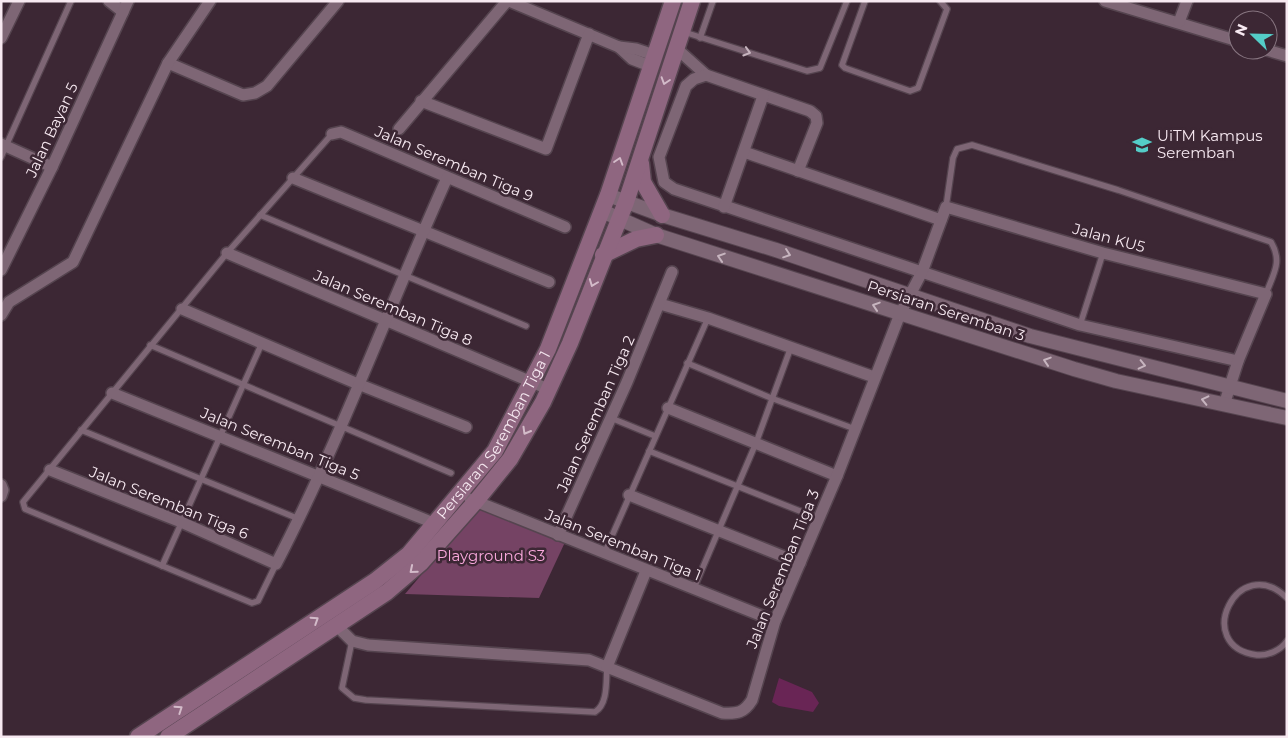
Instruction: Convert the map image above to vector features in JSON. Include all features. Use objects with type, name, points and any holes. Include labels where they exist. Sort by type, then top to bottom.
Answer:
[{"type":"main road","name":"Persiaran Seremban Tiga 1","points":[[138,737],[376,581],[409,554],[495,451],[548,349],[608,195],[673,1]]},
{"type":"main road","name":"Persiaran Seremban Tiga 1","points":[[168,737],[387,592],[421,563],[510,459],[548,389],[570,342],[603,255],[626,202],[692,1]]},
{"type":"main road","points":[[640,159],[643,182],[662,215]]},
{"type":"main road","points":[[603,255],[636,238],[656,235]]},
{"type":"street","points":[[1,38],[19,1]]},
{"type":"street","points":[[109,1],[126,6]]},
{"type":"street","points":[[1,315],[9,302],[73,262],[168,63],[210,1]]},
{"type":"street","points":[[168,63],[243,95],[255,93],[266,86],[338,1]]},
{"type":"street","points":[[399,129],[508,1],[619,47],[632,59],[652,61]]},
{"type":"street","points":[[1105,1],[1228,38]]},
{"type":"street","points":[[1179,22],[1187,1]]},
{"type":"street","name":"Jalan Bayan 5","points":[[1,270],[52,167],[126,6]]},
{"type":"street","points":[[421,101],[546,149],[589,34]]},
{"type":"street","points":[[676,48],[706,75],[810,111],[816,116],[817,123],[798,171]]},
{"type":"street","points":[[706,75],[694,79],[686,86],[659,157],[664,182],[674,189],[1080,325],[1238,360]]},
{"type":"street","points":[[724,207],[763,96]]},
{"type":"street","name":"Jalan Seremban Tiga 9","points":[[332,134],[341,132],[564,227]]},
{"type":"street","points":[[3,149],[52,167]]},
{"type":"street","points":[[744,152],[941,220]]},
{"type":"street","points":[[293,178],[548,282]]},
{"type":"street","points":[[276,564],[321,476],[384,321],[446,178]]},
{"type":"street","name":"Persiaran Seremban 3","points":[[608,195],[662,215],[909,294],[1030,336],[1230,386],[1265,397],[1287,401]]},
{"type":"street","name":"Jalan Seremban Tiga 3","points":[[352,641],[368,646],[588,660],[722,713],[738,714],[746,710],[752,700],[775,621],[820,519],[900,314],[922,272],[946,206]]},
{"type":"street","name":"Jalan KU5","points":[[946,206],[1103,253],[1266,294]]},
{"type":"street","name":"Persiaran Seremban 3","points":[[602,211],[656,235],[1116,381],[1287,418]]},
{"type":"street","name":"Jalan Seremban Tiga 8","points":[[227,253],[548,389]]},
{"type":"street","name":"Jalan Seremban Tiga 2","points":[[558,535],[611,418],[672,272]]},
{"type":"street","points":[[1224,405],[1238,360],[1266,294]]},
{"type":"street","points":[[660,304],[708,318],[874,378]]},
{"type":"street","points":[[182,309],[358,384],[466,427]]},
{"type":"street","points":[[1116,381],[1122,360]]},
{"type":"street","name":"Jalan Seremban Tiga 5","points":[[112,393],[436,524]]},
{"type":"street","points":[[668,408],[837,476]]},
{"type":"street","name":"Jalan Seremban Tiga 6","points":[[50,470],[181,522],[276,564]]},
{"type":"street","points":[[1,485],[4,490],[1,496]]},
{"type":"street","name":"Jalan Seremban Tiga 1","points":[[459,494],[646,571],[775,621]]},
{"type":"street","points":[[629,495],[800,563]]},
{"type":"street","points":[[607,667],[646,571]]},
{"type":"street","points":[[337,626],[352,641]]},
{"type":"lane","points":[[3,149],[71,1]]},
{"type":"lane","points":[[700,38],[713,1]]},
{"type":"lane","points":[[682,31],[807,71],[814,71],[820,68],[847,1]]},
{"type":"lane","points":[[865,1],[842,64],[845,68],[910,90],[918,88],[947,9],[940,1]]},
{"type":"lane","points":[[276,564],[263,594],[258,601],[252,603],[25,509],[23,502],[227,253],[332,134]]},
{"type":"lane","points":[[946,206],[953,158],[957,150],[972,145],[1118,190],[1271,242],[1277,253],[1277,265],[1266,294]]},
{"type":"lane","points":[[260,215],[526,326]]},
{"type":"lane","points":[[1080,325],[1103,253]]},
{"type":"lane","points":[[604,554],[708,318]]},
{"type":"lane","points":[[162,566],[262,343]]},
{"type":"lane","points":[[150,346],[451,473]]},
{"type":"lane","points":[[694,590],[756,443],[790,347]]},
{"type":"lane","points":[[687,363],[771,398],[855,429]]},
{"type":"lane","points":[[611,418],[655,436]]},
{"type":"lane","points":[[81,430],[299,519]]},
{"type":"lane","points":[[649,450],[738,488],[820,519]]},
{"type":"lane","points":[[1287,597],[1273,588],[1255,585],[1240,590],[1230,601],[1224,614],[1224,626],[1227,635],[1236,647],[1247,654],[1260,656],[1273,653],[1287,640]]},
{"type":"lane","points":[[352,641],[342,688],[354,698],[366,700],[594,712],[600,709],[604,700],[607,667]]},
{"type":"green space","name":"Playground S3","points":[[479,507],[566,540],[539,598],[405,594]]},
{"type":"shaded area","points":[[779,678],[812,692],[819,703],[813,712],[779,706],[772,702]]},
{"type":"place","name":"UiTM Kampus Seremban","points":[[1142,145]]}]
